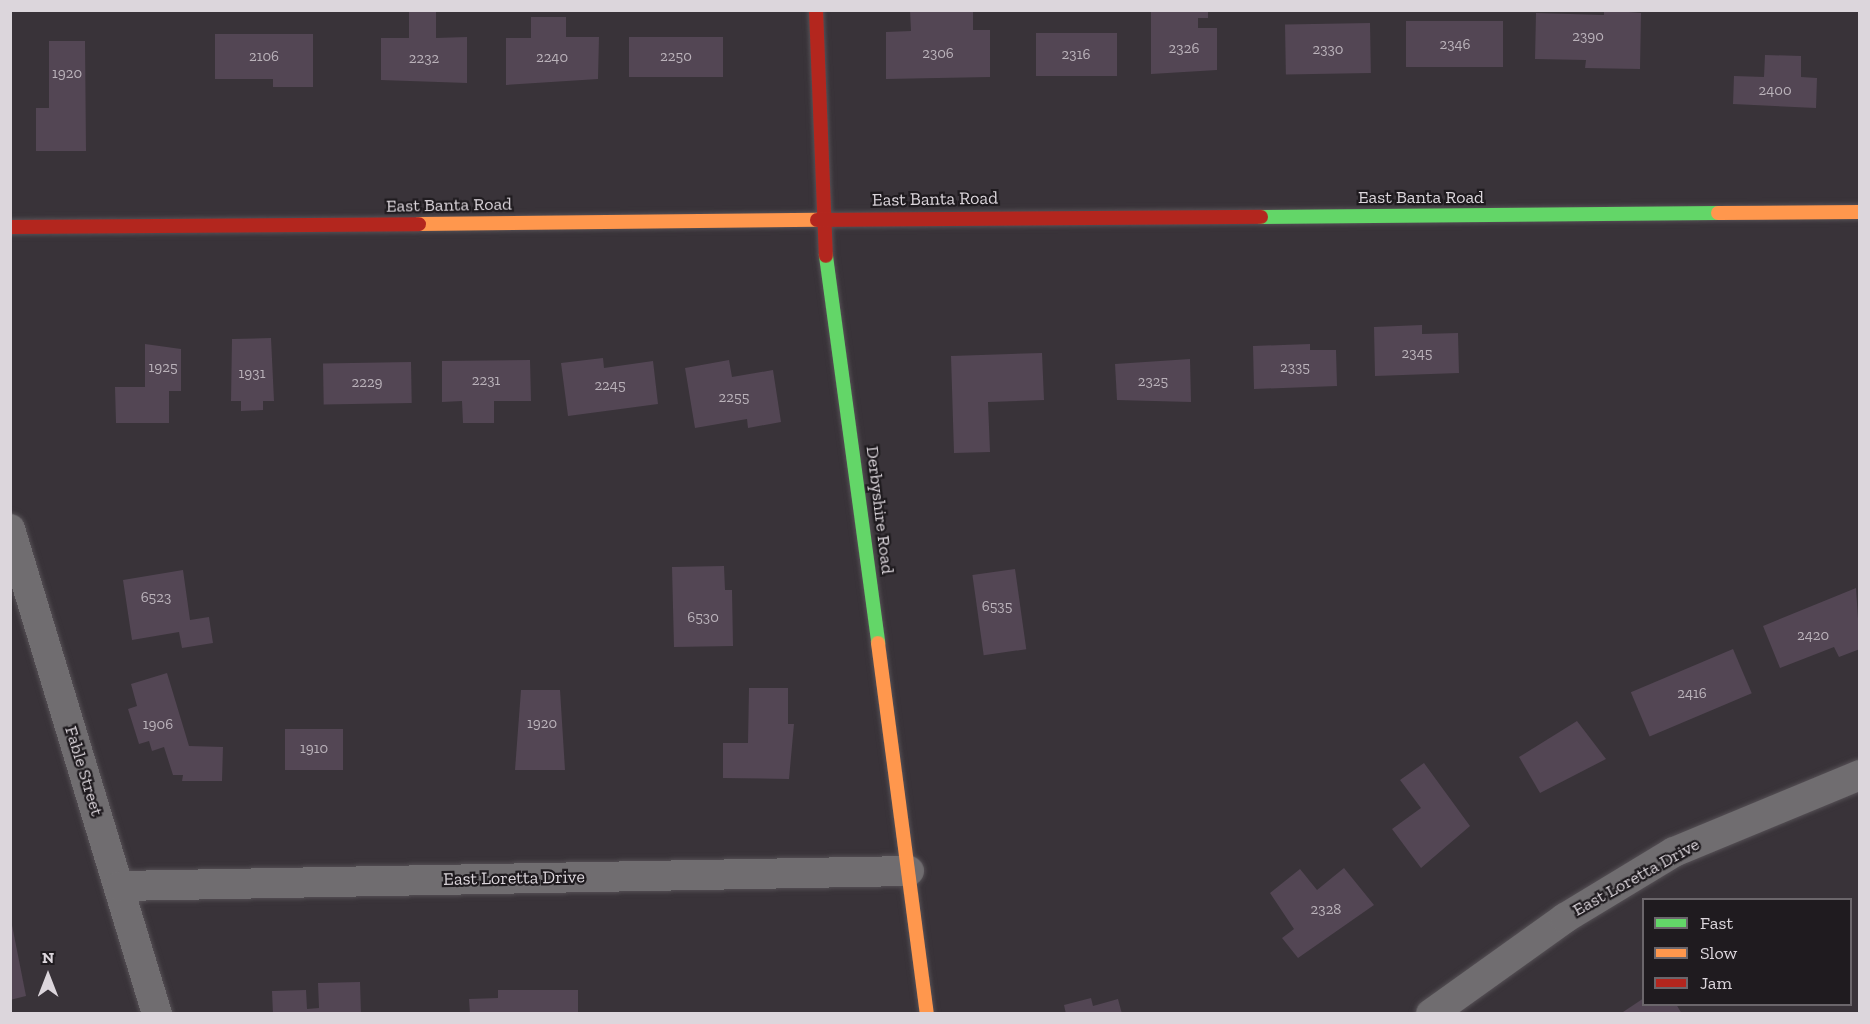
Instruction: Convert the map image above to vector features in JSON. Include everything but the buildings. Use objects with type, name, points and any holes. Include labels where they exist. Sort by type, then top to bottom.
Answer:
[{"type":"street","name":"Derbyshire Road","points":[[816,10],[821,219],[927,1014]]},
{"type":"street","name":"East Banta Road","points":[[10,227],[1860,212]]},
{"type":"street","name":"Fable Street","points":[[10,529],[157,1014]]},
{"type":"street","name":"East Loretta Drive","points":[[1431,1014],[1565,918],[1674,852],[1860,775]]},
{"type":"street","name":"East Loretta Drive","points":[[120,886],[909,871]]},
{"type":"traffic: fast","points":[[1261,217],[1718,213]]},
{"type":"traffic: fast","points":[[826,256],[878,643]]},
{"type":"traffic: slow","points":[[1718,213],[1860,212]]},
{"type":"traffic: slow","points":[[419,224],[817,220]]},
{"type":"traffic: slow","points":[[878,643],[927,1014]]},
{"type":"traffic: jam","points":[[816,10],[826,256]]},
{"type":"traffic: jam","points":[[817,220],[1261,217]]},
{"type":"traffic: jam","points":[[10,227],[419,224]]}]
